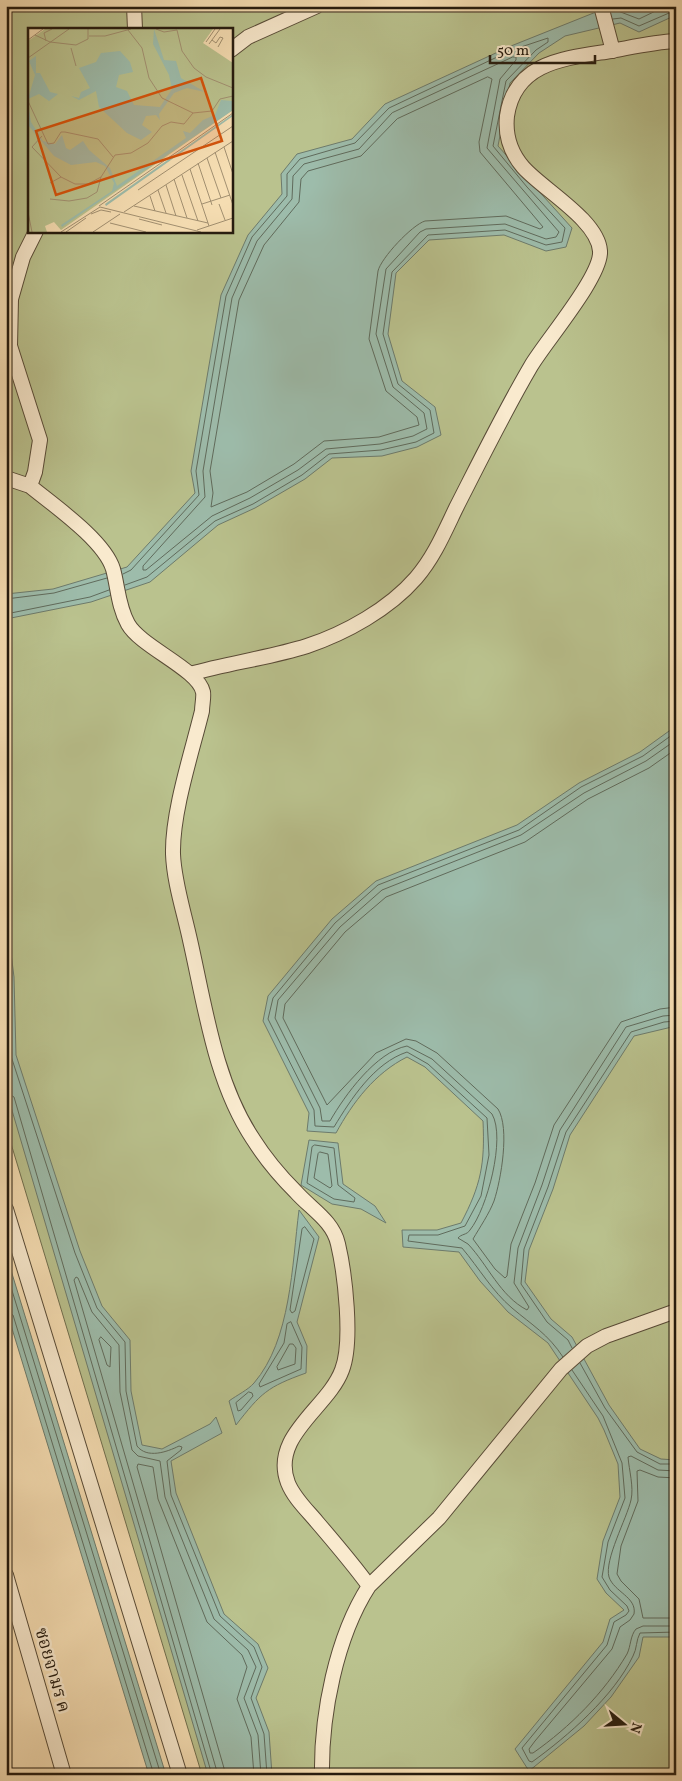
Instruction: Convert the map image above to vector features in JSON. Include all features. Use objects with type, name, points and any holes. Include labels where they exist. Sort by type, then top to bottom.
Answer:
[{"type":"street","points":[[134,6],[135,28]]},
{"type":"street","points":[[232,49],[248,37],[317,6]]},
{"type":"street","points":[[601,6],[614,50]]},
{"type":"street","points":[[190,674],[306,646],[336,634],[370,616],[392,600],[415,578],[437,548],[531,366],[586,285],[598,263],[600,251],[589,228],[524,169],[513,154],[508,140],[506,120],[510,101],[524,79],[542,66],[564,58],[676,41]]},
{"type":"street","points":[[30,486],[35,472],[40,440],[10,346],[11,299],[23,257],[36,232]]},
{"type":"street","points":[[6,478],[30,486],[81,527],[101,550],[112,567],[119,599],[128,625],[158,652],[190,674],[200,683],[204,692],[202,710],[174,826],[173,855],[179,891],[217,1054],[238,1114],[273,1168],[322,1216],[333,1230],[338,1244],[345,1297],[348,1350],[342,1371],[333,1387],[295,1432],[287,1448],[284,1465],[288,1484],[300,1502],[369,1586]]},
{"type":"street","points":[[7,1218],[180,1775]]},
{"type":"street","points":[[322,1775],[322,1746],[331,1690],[356,1606],[369,1586],[439,1518],[561,1369],[587,1346],[606,1336],[676,1312]]},
{"type":"street","name":"ซอยจามร ค","points":[[6,1575],[64,1775]]},
{"type":"green space","points":[[6,6],[676,6],[676,1775],[202,1775],[6,1127]]},
{"type":"water","points":[[611,6],[676,6],[676,15],[639,32],[620,23],[565,36],[539,53],[510,83],[498,146],[572,228],[566,247],[546,251],[504,235],[429,240],[396,273],[388,334],[402,381],[435,407],[441,435],[417,447],[382,456],[332,458],[305,479],[255,508],[218,525],[150,582],[91,602],[6,619],[6,594],[53,589],[127,567],[195,493],[191,471],[221,295],[248,235],[282,194],[281,174],[297,154],[352,139],[385,104],[511,46]]},
{"type":"water","points":[[676,726],[676,1026],[634,1036],[570,1135],[553,1189],[529,1250],[525,1282],[551,1319],[572,1337],[609,1405],[640,1449],[661,1459],[676,1460],[676,1637],[643,1637],[639,1657],[611,1697],[584,1726],[529,1771],[515,1749],[603,1642],[610,1619],[624,1610],[606,1593],[597,1579],[603,1541],[620,1497],[618,1464],[598,1418],[548,1343],[508,1312],[480,1281],[459,1252],[403,1247],[402,1230],[437,1230],[461,1223],[473,1197],[480,1174],[483,1150],[483,1121],[425,1067],[407,1057],[385,1071],[366,1089],[336,1133],[307,1131],[309,1113],[263,1021],[268,996],[332,919],[376,881],[517,825],[579,783],[640,752]]},
{"type":"water","points":[[6,914],[14,977],[16,1055],[80,1251],[102,1306],[130,1340],[131,1391],[142,1445],[162,1449],[210,1424],[216,1417],[222,1433],[171,1461],[176,1493],[224,1614],[258,1644],[268,1668],[256,1698],[269,1732],[272,1775],[208,1775],[6,1090]]},
{"type":"water","points":[[309,1140],[338,1143],[343,1184],[375,1206],[386,1223],[361,1209],[332,1204],[301,1185]]},
{"type":"water","points":[[299,1210],[319,1237],[297,1322],[307,1346],[306,1373],[273,1387],[266,1392],[252,1405],[236,1425],[229,1401],[252,1386],[276,1346],[283,1324],[288,1301]]},
{"type":"water","points":[[6,1254],[166,1775],[149,1775],[6,1309]]}]
